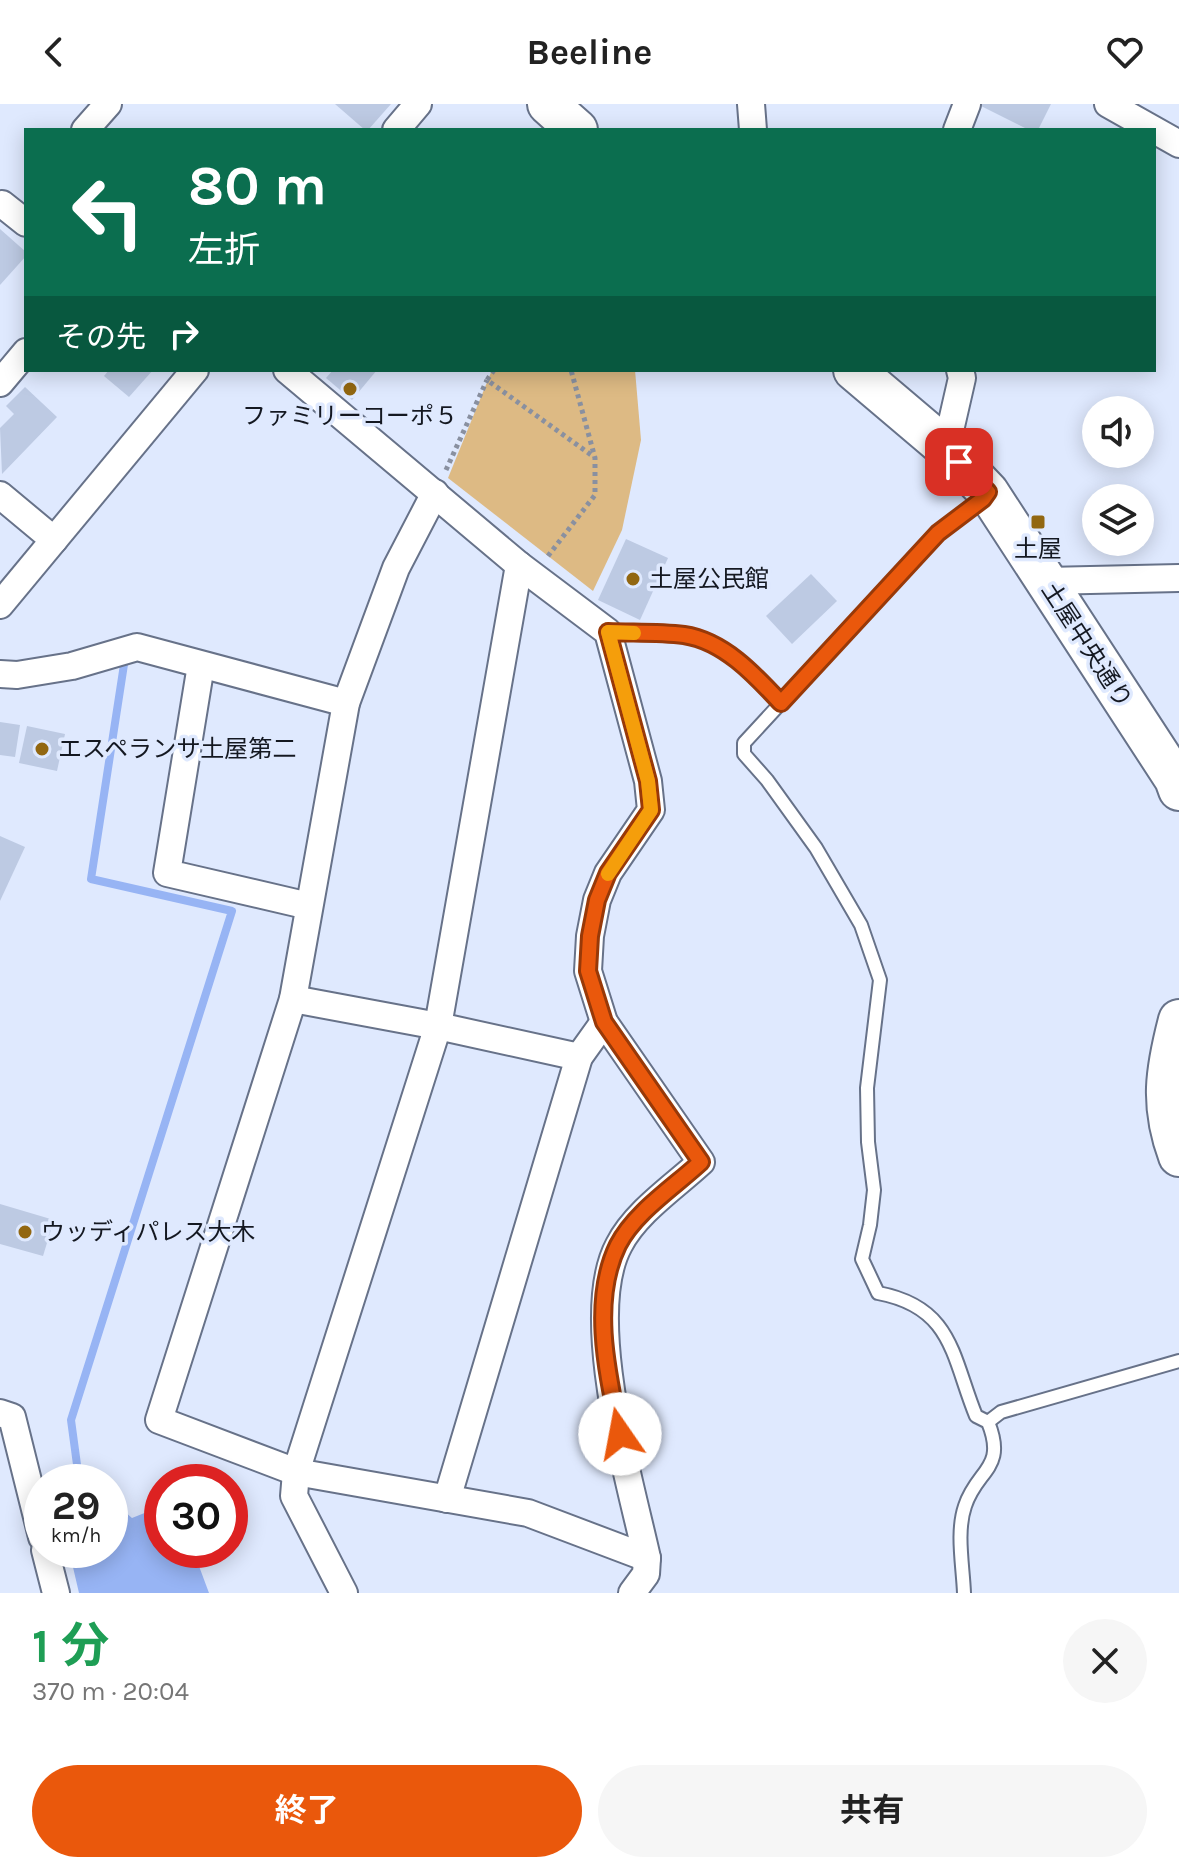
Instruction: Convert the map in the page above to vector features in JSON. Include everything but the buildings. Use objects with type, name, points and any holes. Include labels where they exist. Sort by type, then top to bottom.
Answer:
[{"type":"main road","points":[[548,104],[575,128]]},
{"type":"main road","name":"土屋中央通り","points":[[856,372],[946,448],[988,492],[1175,779],[1179,790]]},
{"type":"main road","points":[[1179,1020],[1167,1068],[1167,1113],[1179,1156]]},
{"type":"street","points":[[87,128],[108,104]]},
{"type":"street","points":[[398,128],[418,104]]},
{"type":"street","points":[[751,104],[753,128]]},
{"type":"street","points":[[958,128],[967,104]]},
{"type":"street","points":[[1108,104],[1151,128]]},
{"type":"street","points":[[1156,131],[1179,144]]},
{"type":"street","points":[[0,206],[2,204],[24,221]]},
{"type":"street","points":[[0,383],[24,354]]},
{"type":"street","points":[[0,605],[193,372]]},
{"type":"street","points":[[289,372],[526,571],[608,632],[648,781],[651,810],[608,873],[597,900],[590,936],[588,971],[604,1022],[701,1162],[642,1215],[619,1244],[607,1277],[604,1313],[607,1372],[647,1558],[646,1574],[632,1593]]},
{"type":"street","points":[[946,448],[962,378],[960,372]]},
{"type":"street","points":[[435,493],[396,568],[346,703],[293,999],[159,1420],[296,1472],[528,1513],[647,1558]]},
{"type":"street","points":[[0,495],[54,540]]},
{"type":"street","points":[[344,1593],[294,1496],[296,1472],[438,1026],[526,571]]},
{"type":"street","points":[[1046,581],[1179,578]]},
{"type":"street","points":[[0,674],[17,675],[72,666],[137,647],[346,703]]},
{"type":"street","points":[[201,665],[167,873],[309,906]]},
{"type":"street","points":[[293,999],[579,1057]]},
{"type":"street","points":[[447,1499],[579,1057],[604,1022]]},
{"type":"street","points":[[0,1413],[12,1417],[24,1465]]},
{"type":"street","points":[[50,1568],[56,1593]]},
{"type":"lane","points":[[964,1593],[961,1523],[965,1504],[993,1460],[995,1440],[988,1422],[976,1416],[949,1342],[934,1317],[896,1296],[878,1293],[862,1259],[874,1190],[868,1142],[867,1088],[880,980],[861,925],[816,848],[767,780],[744,754],[744,743],[938,533],[988,492]]},
{"type":"lane","points":[[608,632],[687,635],[719,648],[753,673],[781,703]]},
{"type":"lane","points":[[988,1422],[1001,1412],[1179,1361]]},
{"type":"path","points":[[435,493],[493,372]]},
{"type":"path","points":[[526,571],[595,495],[595,458],[572,372]]},
{"type":"path","points":[[487,380],[595,458]]},
{"type":"shaded area","points":[[491,372],[635,372],[641,440],[622,530],[593,591],[448,478]]},
{"type":"water","points":[[144,1513],[144,1568],[200,1568],[209,1593],[79,1593],[73,1568],[128,1568],[128,1515],[132,1518]]},
{"type":"waterway","points":[[77,1464],[71,1420],[232,911],[91,879],[125,658]]},
{"type":"slow traffic","points":[[608,874],[651,810],[648,781],[608,632],[634,633]]},
{"type":"place","name":"ファミリーコーポ５","points":[[350,389]]},
{"type":"place","name":"土屋","points":[[1038,522]]},
{"type":"place","name":"土屋公民館","points":[[633,579]]},
{"type":"place","name":"エスペランサ土屋第二","points":[[42,749]]},
{"type":"place","name":"ウッディパレス大木","points":[[25,1232]]},
{"type":"route","points":[[620,1434],[607,1372],[604,1313],[607,1277],[619,1244],[642,1215],[701,1162],[604,1022],[588,971],[590,936],[597,900],[608,873],[651,810],[648,781],[608,632],[687,635],[719,648],[753,673],[781,703],[938,533],[983,499],[988,492],[959,462]]}]
